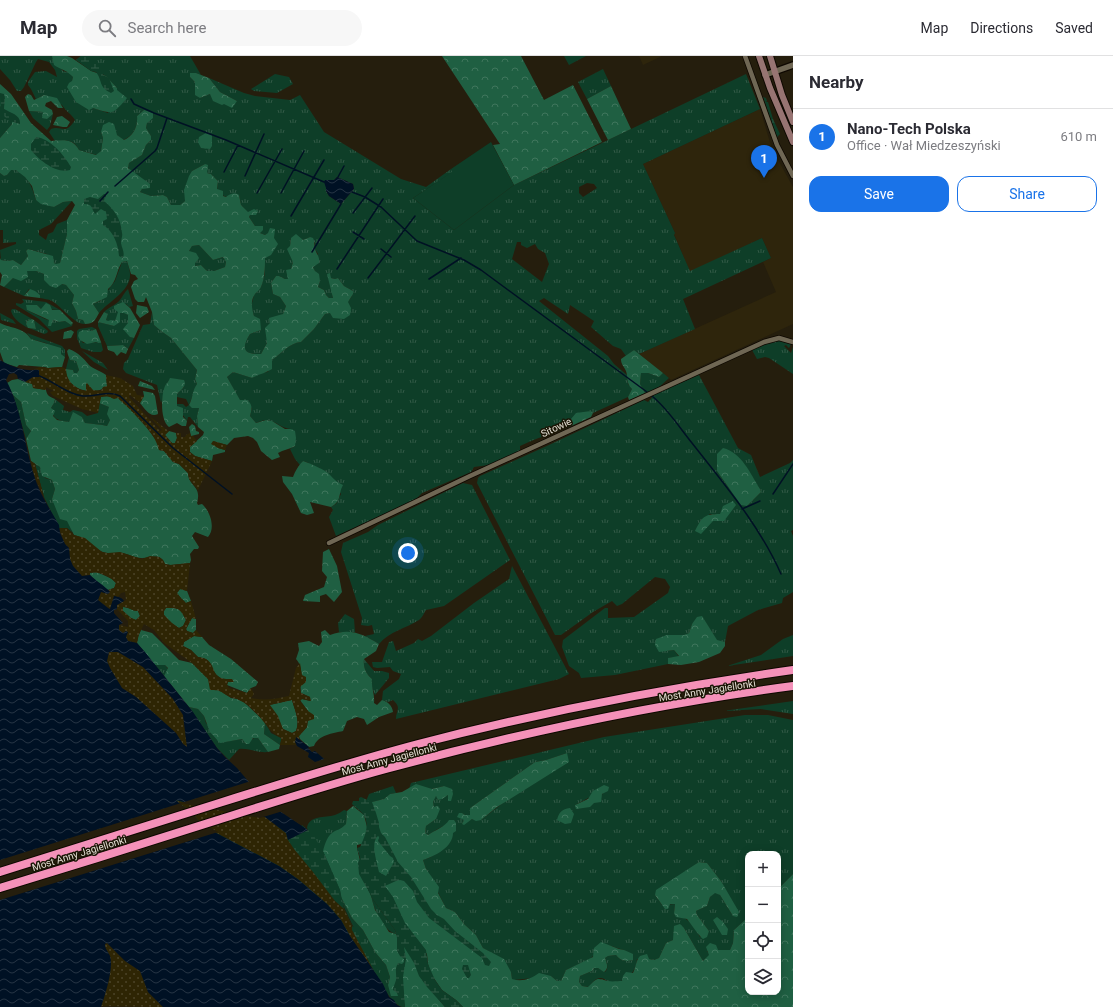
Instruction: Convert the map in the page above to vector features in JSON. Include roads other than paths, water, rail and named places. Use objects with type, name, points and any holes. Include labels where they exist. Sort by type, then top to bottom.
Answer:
[{"type":"highway","name":"Most Anny Jagiellonki","points":[[0,872],[308,775],[460,733],[622,698],[727,679],[793,670]]},
{"type":"highway","name":"Most Anny Jagiellonki","points":[[0,888],[317,789],[456,751],[538,731],[617,715],[793,686]]},
{"type":"main road","points":[[759,56],[765,75],[793,142]]},
{"type":"main road","points":[[770,56],[793,122]]},
{"type":"street","points":[[746,56],[777,145],[793,176]]},
{"type":"street","points":[[765,75],[793,65]]},
{"type":"street","name":"Sitowie","points":[[329,543],[470,476],[764,342],[779,338],[793,342]]},
{"type":"water","points":[[337,177],[353,184],[354,189],[341,204],[329,196],[324,182],[325,180],[334,180]]},
{"type":"water","points":[[0,360],[22,369],[39,370],[39,377],[33,377],[25,382],[18,379],[17,375],[14,373],[9,374],[6,380],[16,403],[36,482],[59,525],[60,533],[65,544],[69,548],[70,559],[73,566],[82,576],[90,575],[110,592],[108,594],[101,592],[98,600],[108,608],[110,609],[114,596],[120,597],[124,601],[117,605],[117,609],[114,610],[114,613],[123,623],[119,625],[119,630],[123,633],[126,631],[128,632],[126,637],[128,641],[137,643],[145,652],[193,712],[217,748],[225,757],[281,812],[308,830],[288,840],[286,833],[265,817],[176,800],[180,804],[193,839],[199,838],[203,826],[279,866],[299,880],[327,904],[341,920],[350,936],[383,984],[389,997],[401,1007],[163,1007],[148,992],[140,971],[125,961],[107,943],[105,946],[110,956],[111,967],[105,996],[101,1007],[0,1007]],"holes":[[[109,652],[118,652],[143,667],[173,699],[183,715],[187,747],[183,744],[176,733],[136,697],[122,688],[107,661]]]},
{"type":"water","points":[[296,737],[309,747],[308,748],[312,752],[315,751],[330,764],[322,767],[308,757],[309,753],[297,746],[295,742]]},
{"type":"waterway","points":[[131,99],[134,104],[154,113],[226,140],[324,182]]},
{"type":"waterway","points":[[115,186],[155,151],[167,118]]},
{"type":"waterway","points":[[245,176],[264,134]]},
{"type":"waterway","points":[[224,172],[238,145]]},
{"type":"waterway","points":[[257,193],[282,149]]},
{"type":"waterway","points":[[281,193],[304,151]]},
{"type":"waterway","points":[[291,216],[324,160]]},
{"type":"waterway","points":[[338,177],[344,166]]},
{"type":"waterway","points":[[353,213],[372,188]]},
{"type":"waterway","points":[[100,201],[108,192]]},
{"type":"waterway","points":[[352,192],[365,197],[381,207],[417,241],[464,260],[481,270],[647,392]]},
{"type":"waterway","points":[[337,269],[383,199]]},
{"type":"waterway","points":[[312,252],[341,204]]},
{"type":"waterway","points":[[368,278],[415,216]]},
{"type":"waterway","points":[[353,232],[364,239]]},
{"type":"waterway","points":[[381,249],[391,257]]},
{"type":"waterway","points":[[429,279],[461,258]]},
{"type":"waterway","points":[[37,375],[77,395],[88,396],[115,394],[120,396],[173,448],[232,494]]},
{"type":"waterway","points":[[652,396],[673,418],[741,506],[763,539],[781,574]]},
{"type":"waterway","points":[[773,494],[793,464]]},
{"type":"waterway","points":[[742,509],[760,501]]},
{"type":"place","name":"Nano-Tech Polska","points":[[764,178]]}]
